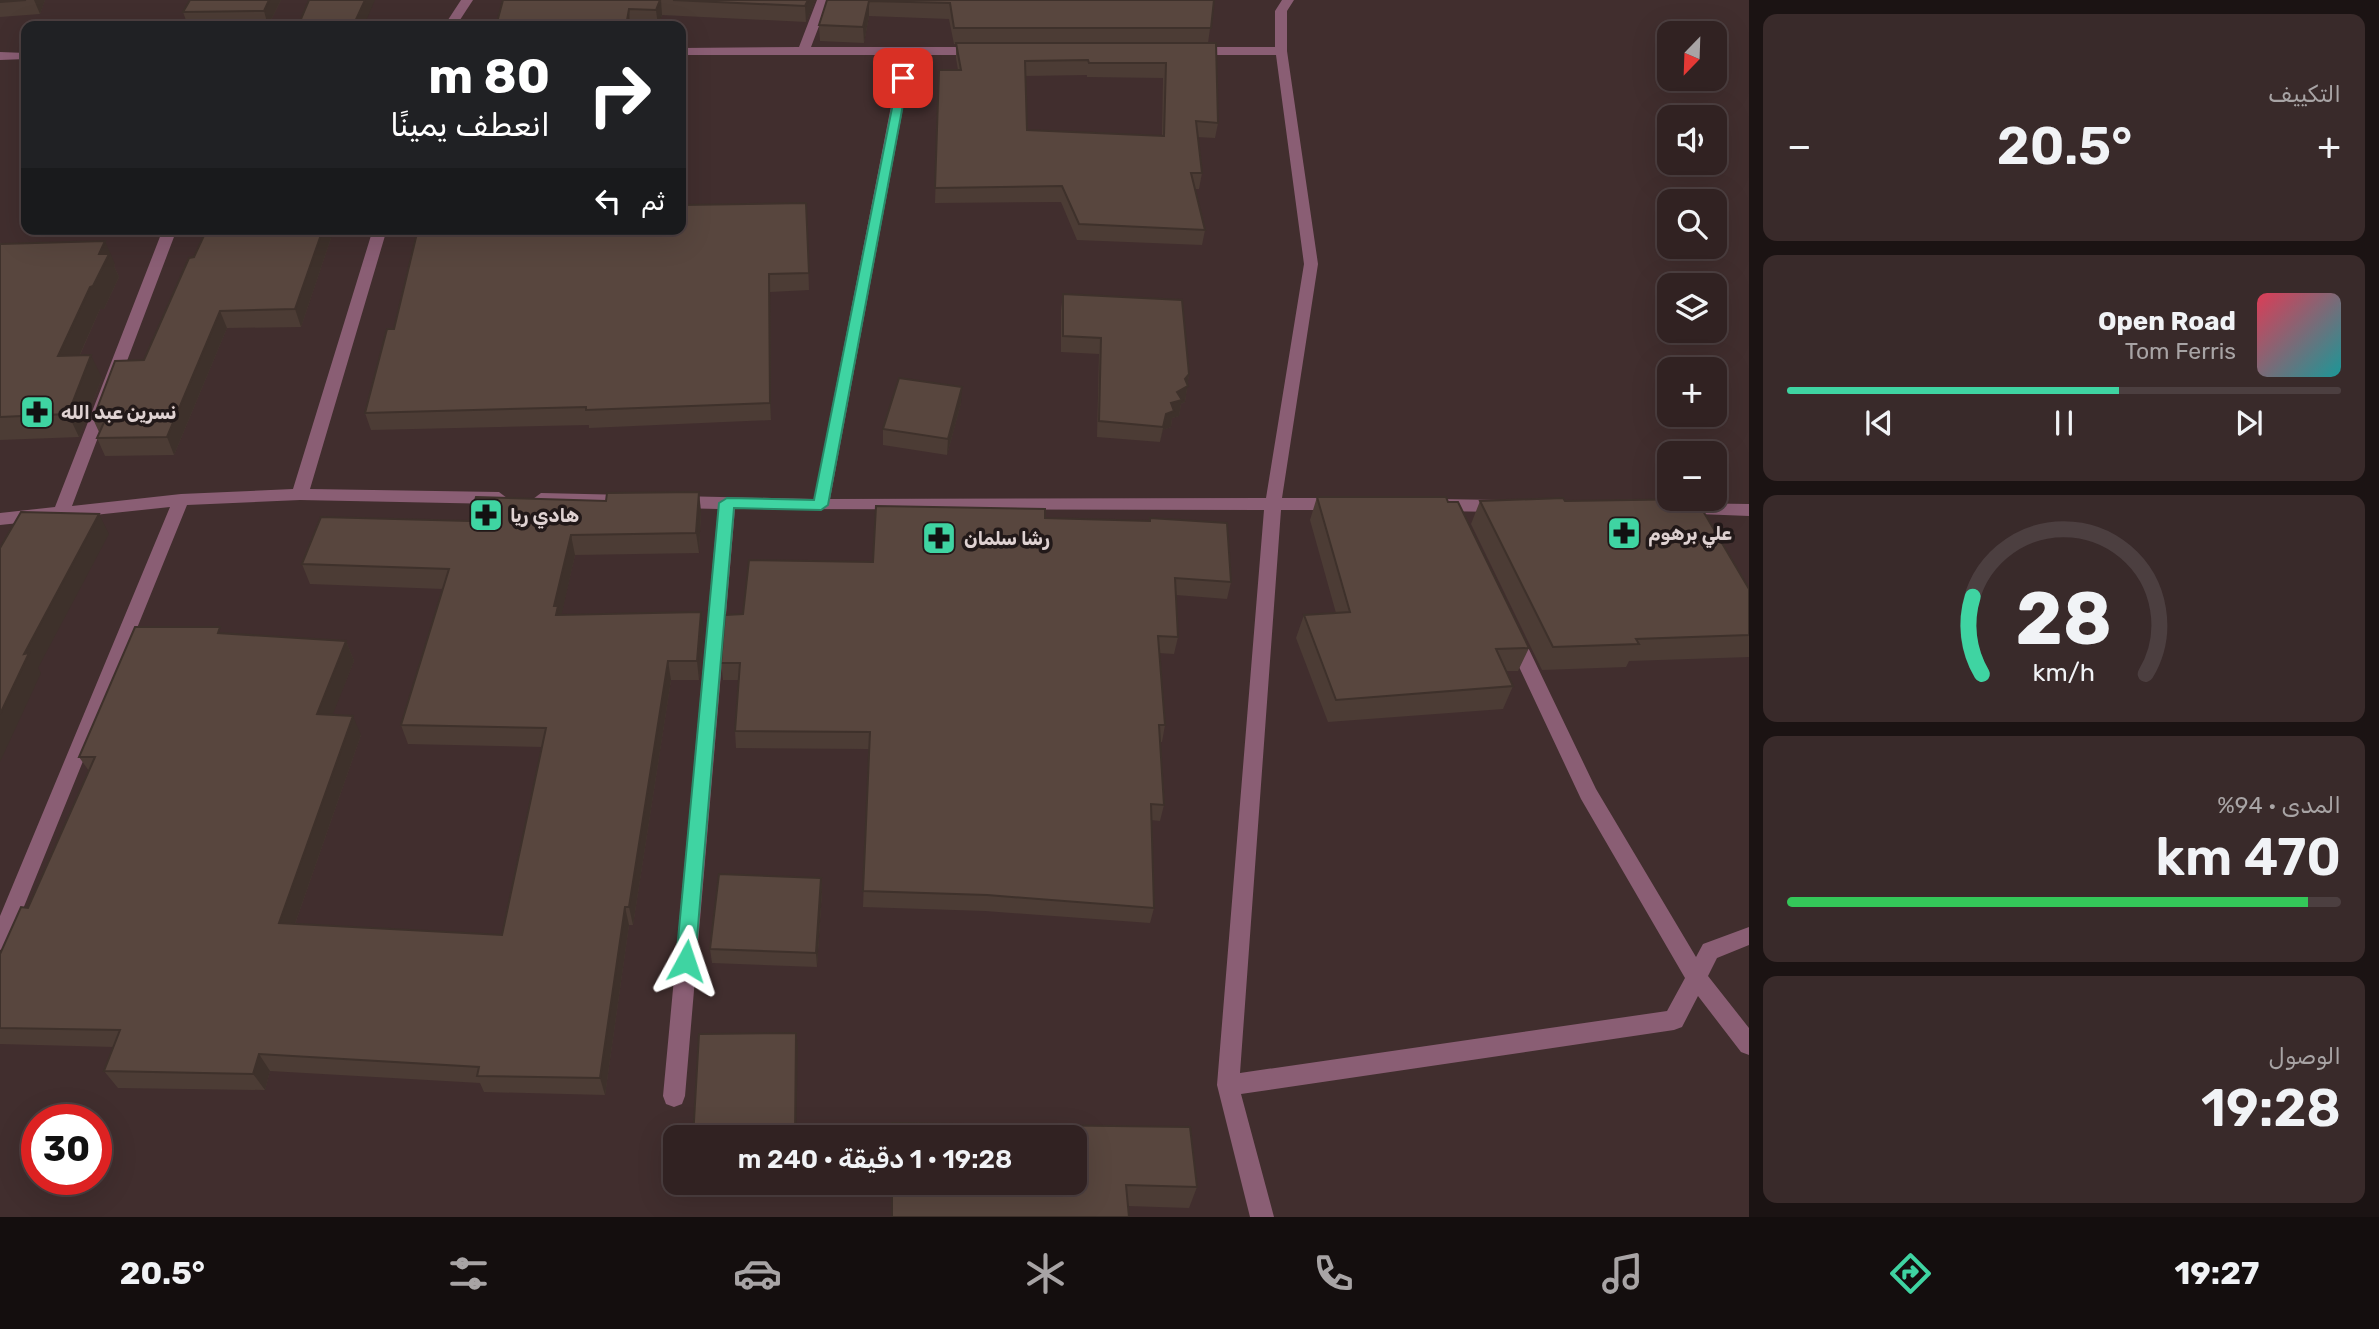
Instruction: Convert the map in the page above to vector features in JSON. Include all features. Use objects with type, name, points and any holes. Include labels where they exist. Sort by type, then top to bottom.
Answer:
[{"type":"street","points":[[453,21],[467,0]]},
{"type":"street","points":[[804,51],[823,0]]},
{"type":"street","points":[[1262,1217],[1228,1085],[1273,503],[1311,264],[1281,51],[1281,11],[1288,0]]},
{"type":"street","points":[[686,51],[991,51]]},
{"type":"street","points":[[821,505],[908,51]]},
{"type":"street","points":[[1185,51],[1281,51]]},
{"type":"street","points":[[0,56],[21,56]]},
{"type":"street","points":[[62,511],[168,235]]},
{"type":"street","points":[[300,494],[378,235]]},
{"type":"street","points":[[0,519],[181,500],[300,494],[821,505],[1355,504]]},
{"type":"street","points":[[0,941],[181,500]]},
{"type":"street","points":[[674,1096],[727,503]]},
{"type":"street","points":[[1424,505],[1518,507]]},
{"type":"street","points":[[1451,505],[1463,530]]},
{"type":"street","points":[[1727,510],[1749,510]]},
{"type":"street","points":[[1505,618],[1588,793],[1696,977],[1749,1045]]},
{"type":"street","points":[[1228,1085],[1674,1020],[1710,951],[1749,936]]},
{"type":"building","points":[[190,0],[269,0],[264,11],[183,12]]},
{"type":"building","points":[[309,0],[365,0],[355,21],[300,21]]},
{"type":"building","points":[[503,0],[660,0],[656,10],[629,9],[627,21],[497,21]]},
{"type":"building","points":[[673,0],[808,0],[805,6]]},
{"type":"building","points":[[827,0],[1214,0],[1211,28],[954,28],[950,3],[869,1],[863,27],[819,25]]},
{"type":"building","points":[[956,43],[1216,43],[1218,123],[1196,121],[1202,173],[1191,173],[1205,230],[1079,224],[1062,186],[935,188],[939,70],[961,70]],"holes":[[[1088,60],[1089,63],[1166,63],[1164,136],[1027,130],[1025,61]]]},
{"type":"building","points":[[806,203],[809,273],[769,274],[770,403],[586,410],[586,407],[365,413],[387,329],[394,329],[417,235],[686,235],[686,205]]},
{"type":"building","points":[[204,235],[321,235],[295,309],[220,311],[167,437],[97,438],[106,418],[93,419],[115,361],[144,360],[189,258],[194,257]]},
{"type":"building","points":[[105,241],[99,254],[109,254],[93,286],[90,287],[58,356],[91,355],[68,414],[0,417],[0,244]]},
{"type":"building","points":[[1063,294],[1182,300],[1189,374],[1185,379],[1188,386],[1177,392],[1182,400],[1171,403],[1174,411],[1166,414],[1163,427],[1099,421],[1101,338],[1063,336]]},
{"type":"building","points":[[899,378],[962,387],[948,439],[883,429]]},
{"type":"building","points":[[699,492],[696,533],[571,535],[554,606],[558,606],[556,615],[701,612],[697,661],[668,661],[629,907],[625,907],[600,1078],[477,1076],[479,1067],[259,1054],[253,1074],[104,1071],[120,1030],[0,1028],[0,954],[21,907],[28,908],[95,757],[79,757],[135,627],[220,627],[218,633],[346,641],[317,714],[353,716],[279,923],[502,935],[546,728],[401,725],[449,569],[302,564],[321,517],[469,521],[476,497],[606,501],[607,493]]},
{"type":"building","points":[[1317,497],[1446,497],[1448,502],[1458,502],[1529,648],[1496,649],[1513,686],[1336,700],[1304,615],[1350,612]]},
{"type":"building","points":[[1563,498],[1565,501],[1657,500],[1657,511],[1703,511],[1749,589],[1749,635],[1636,639],[1639,644],[1553,647],[1480,501]]},
{"type":"building","points":[[876,506],[1045,509],[1045,518],[1150,521],[1150,518],[1227,523],[1231,582],[1175,578],[1178,637],[1158,636],[1165,725],[1159,725],[1164,805],[1151,804],[1154,908],[987,895],[863,891],[870,732],[735,731],[740,663],[721,663],[725,615],[743,614],[749,560],[873,562]]},
{"type":"building","points":[[21,512],[99,514],[24,654],[29,653],[0,714],[0,548]]},
{"type":"building","points":[[719,874],[821,878],[816,953],[710,949]]},
{"type":"building","points":[[796,1033],[795,1125],[694,1125],[699,1034]]},
{"type":"building","points":[[892,1123],[1041,1125],[892,1125]]},
{"type":"building","points":[[1087,1126],[1190,1127],[1197,1187],[1126,1185],[1129,1217],[892,1217],[892,1195],[1087,1195]]},
{"type":"place","name":"نسرين عبد الله","points":[[37,412]]},
{"type":"place","name":"هادي ريا","points":[[486,515]]},
{"type":"place","name":"علي برهوم","points":[[1624,533]]},
{"type":"place","name":"رشا سلمان","points":[[939,538]]},
{"type":"route","points":[[686,961],[727,503],[821,505],[903,78]]}]
